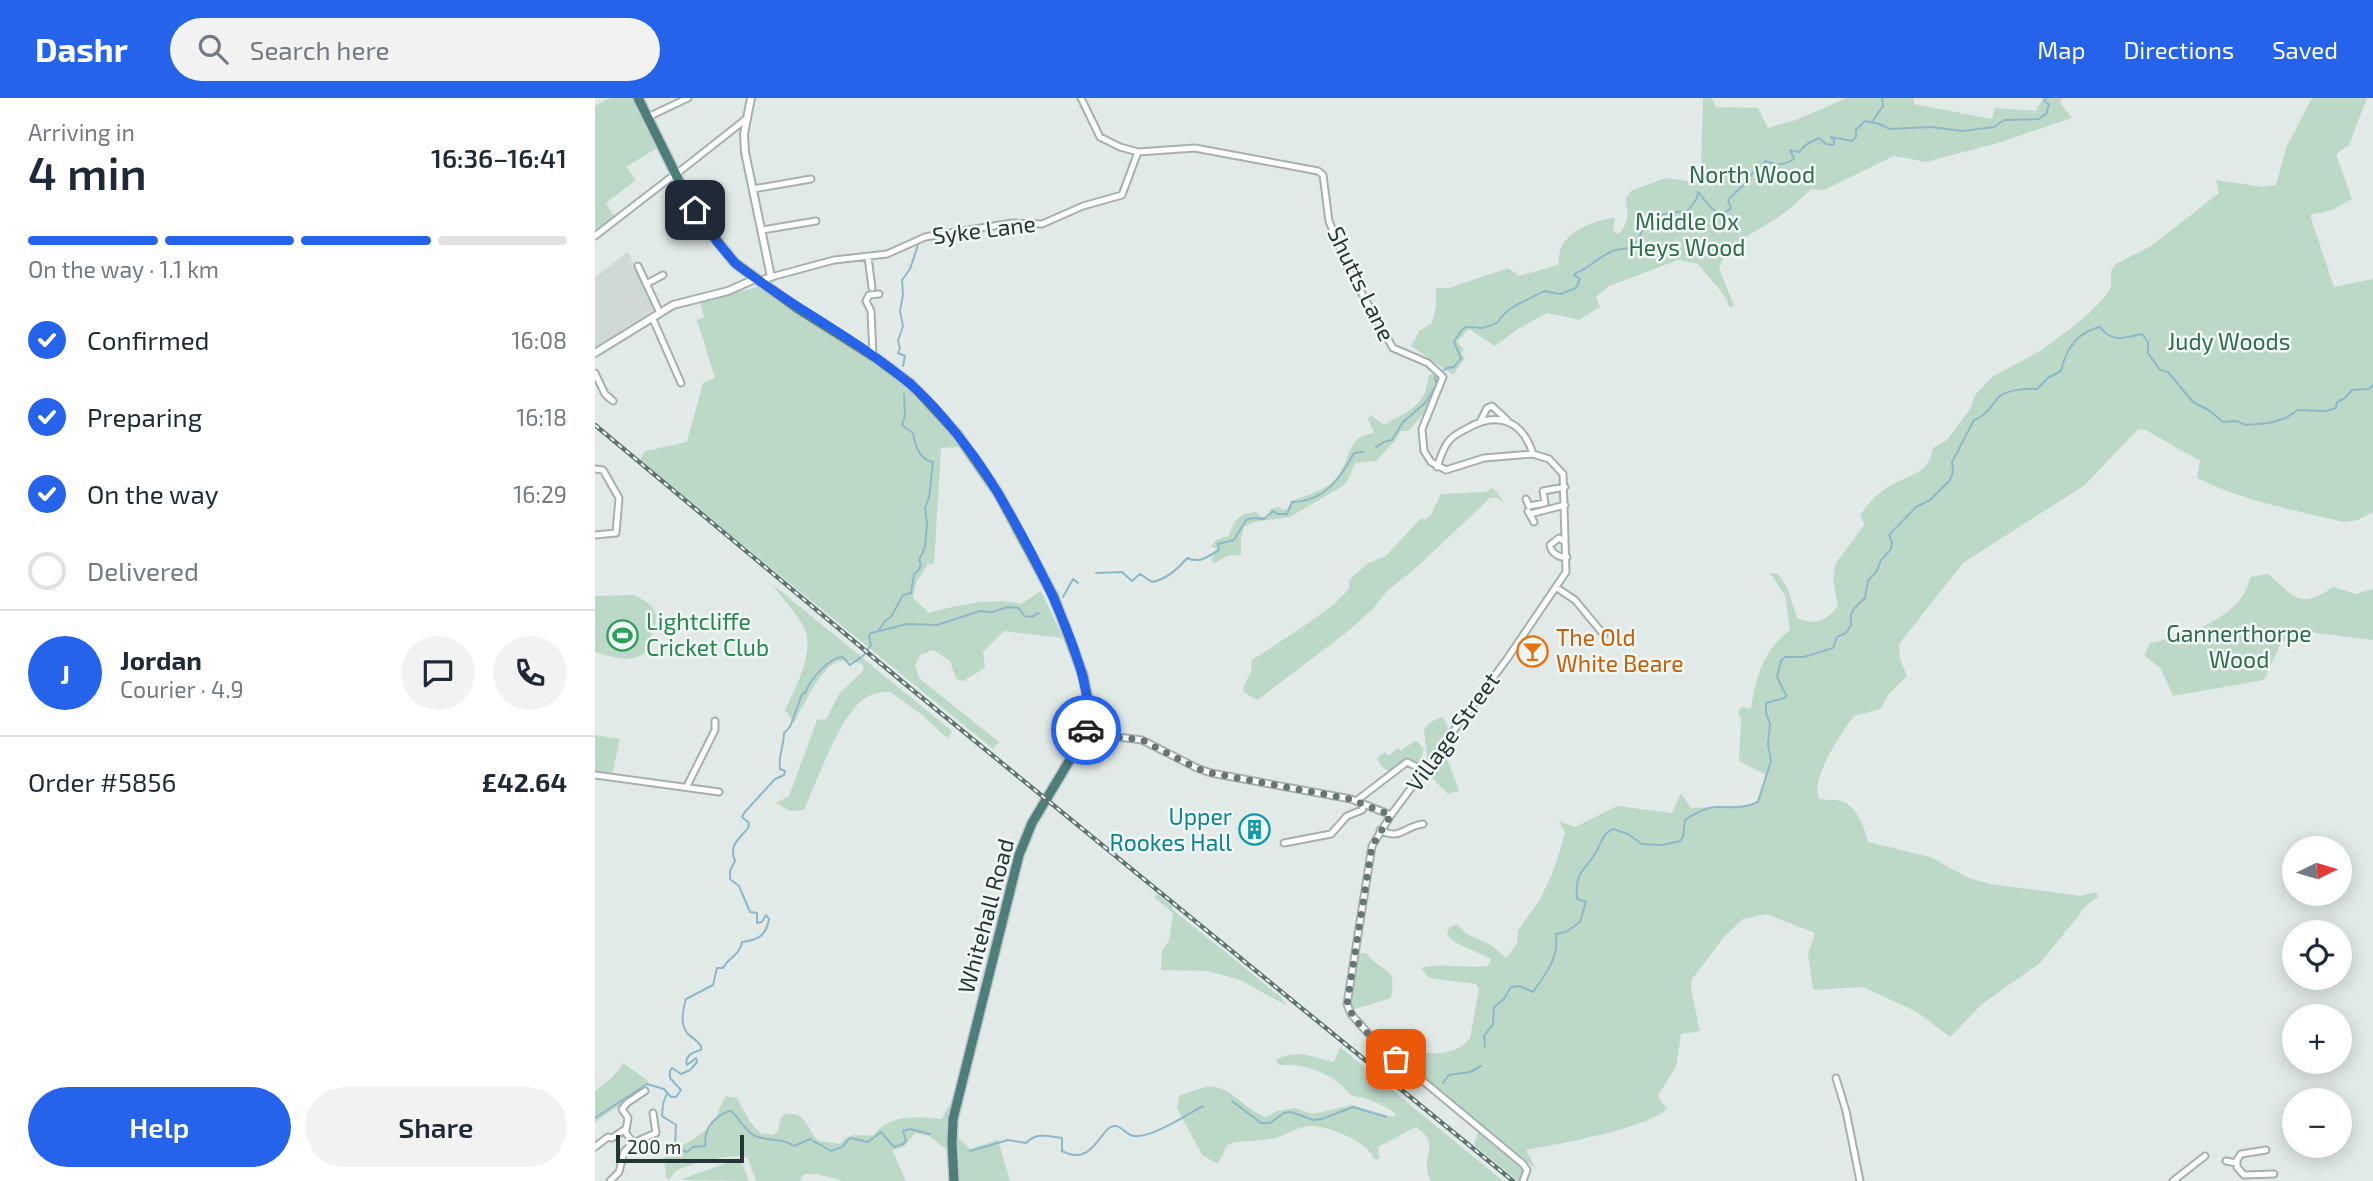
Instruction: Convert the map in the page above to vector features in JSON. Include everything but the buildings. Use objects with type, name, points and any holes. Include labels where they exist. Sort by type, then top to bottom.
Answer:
[{"type":"highway","name":"Whitehall Road","points":[[638,98],[673,176],[703,223],[735,263],[911,384],[944,418],[974,456],[998,493],[1053,597],[1078,660],[1089,705],[1085,733],[1033,822],[1019,855],[953,1119],[954,1181]]},
{"type":"street","points":[[647,117],[688,98]]},
{"type":"street","points":[[751,98],[744,142],[771,277]]},
{"type":"street","points":[[1081,98],[1100,137],[1108,143],[1138,152]]},
{"type":"street","points":[[595,236],[746,119]]},
{"type":"street","name":"Shutts Lane","points":[[1138,152],[1195,148],[1318,171],[1322,175],[1329,221],[1348,269],[1393,348],[1428,363],[1441,374],[1422,429],[1424,451],[1437,467]]},
{"type":"street","name":"Syke Lane","points":[[595,353],[673,305],[830,261],[890,253],[925,237],[1012,223],[1042,224],[1083,206],[1120,196],[1125,190],[1138,152]]},
{"type":"street","points":[[753,189],[811,179]]},
{"type":"street","points":[[762,230],[815,221]]},
{"type":"street","points":[[868,257],[871,288]]},
{"type":"street","points":[[638,266],[660,313]]},
{"type":"street","points":[[646,284],[663,275]]},
{"type":"street","points":[[873,356],[871,311],[866,301],[870,294],[879,294]]},
{"type":"street","points":[[652,317],[681,383]]},
{"type":"street","points":[[595,373],[605,394],[613,401]]},
{"type":"street","points":[[1481,421],[1487,408],[1492,406],[1520,429],[1533,454]]},
{"type":"street","points":[[1507,421],[1481,421],[1450,439],[1437,467],[1452,469],[1484,458],[1533,454],[1542,456],[1554,463],[1563,474],[1565,487],[1543,491],[1545,503],[1529,506],[1526,499]]},
{"type":"street","points":[[595,469],[603,470],[619,498],[616,533],[595,535]]},
{"type":"street","name":"Village Street","points":[[1524,1181],[1527,1170],[1523,1164],[1375,1041],[1351,1014],[1347,1004],[1372,846],[1380,830],[1566,572],[1565,487]]},
{"type":"street","points":[[1534,522],[1529,512],[1565,505]]},
{"type":"street","points":[[1565,542],[1559,538],[1550,545],[1561,558],[1567,557]]},
{"type":"street","points":[[1557,588],[1575,600],[1604,635]]},
{"type":"street","points":[[687,786],[715,730],[715,721]]},
{"type":"street","points":[[1085,733],[1142,740],[1211,773],[1356,801],[1391,815]]},
{"type":"street","points":[[1356,801],[1407,762],[1425,771]]},
{"type":"street","points":[[595,775],[719,792]]},
{"type":"street","points":[[1284,843],[1331,834],[1347,816],[1362,810],[1364,805]]},
{"type":"street","points":[[1380,830],[1399,835],[1415,825],[1423,824]]},
{"type":"street","points":[[1836,1078],[1846,1111],[1860,1181]]},
{"type":"street","points":[[633,1143],[626,1130],[628,1118],[622,1109],[645,1091]]},
{"type":"street","points":[[610,1181],[619,1172],[624,1152],[633,1143],[656,1133],[653,1113]]},
{"type":"street","points":[[595,1147],[608,1137],[612,1138],[626,1130]]},
{"type":"street","points":[[2266,1150],[2241,1154],[2236,1163],[2238,1170],[2243,1178],[2274,1174]]},
{"type":"street","points":[[2173,1181],[2205,1156]]},
{"type":"street","points":[[2226,1161],[2236,1163]]},
{"type":"shaded area","points":[[628,252],[655,309],[595,349],[595,277]]},
{"type":"green space","points":[[610,98],[632,98],[657,148],[626,167],[636,180],[606,203],[615,218],[595,233],[595,106]]},
{"type":"green space","points":[[1703,98],[1712,98],[1716,107],[1758,108],[1768,128],[1796,120],[1847,98],[1914,98],[1914,104],[1992,119],[1995,108],[2036,111],[2043,98],[2062,98],[2060,103],[2072,118],[2001,142],[1926,162],[1894,156],[1824,190],[1811,189],[1785,212],[1737,243],[1724,258],[1719,268],[1734,306],[1730,308],[1724,295],[1698,264],[1678,260],[1609,286],[1596,297],[1600,307],[1579,320],[1547,313],[1495,346],[1469,329],[1457,341],[1464,350],[1461,354],[1465,358],[1453,375],[1411,346],[1419,331],[1432,323],[1436,307],[1436,288],[1449,288],[1508,268],[1519,276],[1558,265],[1560,250],[1576,231],[1615,218],[1613,231],[1619,234],[1627,217],[1625,199],[1631,191],[1665,178],[1703,183]]},
{"type":"green space","name":"Judy Woods","points":[[2312,98],[2367,98],[2349,145],[2336,154],[2352,199],[2332,210],[2310,215],[2334,287],[2373,279],[2373,512],[2358,520],[2344,522],[2232,493],[2197,478],[2200,461],[2146,430],[2138,429],[2085,485],[1963,563],[1899,644],[1900,659],[1907,676],[1888,695],[1881,709],[1854,716],[1829,756],[1819,779],[1819,798],[1841,801],[1852,808],[1862,824],[1868,842],[1930,857],[1969,878],[1990,884],[2080,896],[2096,892],[2098,897],[2087,905],[2040,963],[1982,1004],[1950,1037],[1917,1012],[1863,987],[1813,990],[1808,954],[1815,933],[1766,914],[1743,919],[1724,937],[1692,979],[1691,989],[1700,1031],[1681,1034],[1676,1066],[1658,1096],[1667,1109],[1621,1129],[1526,1150],[1536,1169],[1391,1051],[1396,1048],[1425,1053],[1445,1052],[1455,1050],[1470,1038],[1479,989],[1476,984],[1429,978],[1421,968],[1488,966],[1491,959],[1462,946],[1447,935],[1449,928],[1457,924],[1467,934],[1491,945],[1506,958],[1517,944],[1518,930],[1539,901],[1553,872],[1565,833],[1559,821],[1575,827],[1617,806],[1672,813],[1681,793],[1691,808],[1755,805],[1766,775],[1739,761],[1741,719],[1738,712],[1742,707],[1751,709],[1762,665],[1773,646],[1790,630],[1785,595],[1770,573],[1778,574],[1788,589],[1797,618],[1815,622],[1829,615],[1838,606],[1833,578],[1836,563],[1865,524],[1860,515],[1871,502],[1888,487],[1924,468],[1933,448],[1947,440],[1970,409],[1975,395],[1992,377],[2042,350],[2083,319],[2111,287],[2111,271],[2116,264],[2151,246],[2219,193],[2216,180],[2263,187],[2276,185],[2286,148]]},
{"type":"green space","points":[[758,287],[885,368],[932,411],[961,447],[941,448],[934,564],[928,564],[916,583],[913,598],[929,613],[987,602],[1021,604],[1041,591],[1063,638],[1004,631],[983,652],[985,668],[963,681],[956,679],[950,661],[933,650],[920,655],[915,666],[920,679],[999,742],[993,749],[640,461],[645,451],[687,442],[703,383],[715,378],[697,320],[704,317],[700,301]]},
{"type":"green space","points":[[1434,374],[1441,378],[1427,410],[1408,431],[1401,431],[1376,461],[1355,463],[1348,480],[1341,487],[1290,517],[1255,522],[1244,527],[1241,555],[1227,556],[1213,564],[1212,558],[1217,549],[1211,547],[1216,540],[1229,536],[1238,518],[1256,512],[1269,518],[1270,509],[1278,507],[1284,510],[1292,501],[1333,482],[1342,470],[1354,443],[1365,435],[1374,433],[1368,419],[1371,415],[1384,425],[1407,412],[1422,398],[1429,375]]},
{"type":"green space","points":[[1492,488],[1504,503],[1497,498],[1490,498],[1417,567],[1387,591],[1373,609],[1347,632],[1257,700],[1245,693],[1243,688],[1251,672],[1252,660],[1334,604],[1349,589],[1349,580],[1368,563],[1386,556],[1421,518],[1425,520],[1431,515],[1441,494],[1485,492]]},
{"type":"green space","name":"Gannerthorpe Wood","points":[[2268,574],[2291,594],[2305,599],[2313,598],[2333,587],[2356,594],[2373,589],[2373,640],[2302,631],[2281,643],[2264,680],[2173,696],[2161,669],[2144,655],[2150,643],[2188,633],[2212,622],[2242,597],[2251,577]]},
{"type":"green space","points":[[771,583],[952,731],[948,739],[921,714],[890,692],[873,694],[855,708],[837,734],[804,810],[790,811],[776,803],[789,796],[817,720],[826,719],[840,693],[864,670],[862,664],[842,661],[833,664],[820,678],[794,723],[785,710],[802,672],[808,641],[800,621]]},
{"type":"green space","name":"Lightcliffe Cricket Club","points":[[633,595],[652,606],[655,612],[655,626],[644,654],[626,659],[595,652],[595,596]]},
{"type":"green space","points":[[1441,717],[1450,732],[1428,763],[1424,730],[1429,723]]},
{"type":"green space","points":[[595,735],[620,739],[612,775],[595,773]]},
{"type":"green space","points":[[1414,741],[1423,748],[1421,767],[1409,760],[1393,771],[1381,765],[1377,758],[1385,752],[1388,756],[1398,748],[1401,751]]},
{"type":"green space","points":[[1445,752],[1459,791],[1448,794],[1428,774]]},
{"type":"green space","points":[[1157,894],[1281,997],[1286,1005],[1240,980],[1207,971],[1161,970],[1162,951],[1169,941],[1173,913],[1155,898]]},
{"type":"green space","points":[[1357,953],[1366,953],[1391,975],[1392,988],[1391,998],[1352,1010],[1351,999]]},
{"type":"green space","points":[[1340,1047],[1503,1181],[1431,1181],[1427,1170],[1429,1142],[1416,1127],[1378,1147],[1379,1159],[1373,1159],[1371,1153],[1356,1141],[1315,1126],[1299,1128],[1276,1138],[1227,1145],[1218,1164],[1202,1155],[1177,1108],[1179,1096],[1206,1087],[1215,1087],[1230,1093],[1266,1117],[1277,1111],[1295,1108],[1313,1114],[1352,1105],[1393,1117],[1396,1114],[1385,1107],[1369,1099],[1350,1095],[1340,1084],[1318,1071],[1302,1066],[1277,1064],[1277,1059],[1299,1054],[1334,1062]]},
{"type":"green space","points":[[623,1063],[648,1081],[647,1086],[595,1122],[595,1091],[613,1077]]},
{"type":"green space","points":[[726,1096],[737,1098],[750,1122],[760,1133],[773,1135],[778,1131],[780,1119],[785,1114],[792,1114],[805,1121],[818,1141],[840,1144],[851,1136],[874,1135],[887,1123],[895,1120],[913,1117],[941,1119],[952,1102],[947,1150],[929,1136],[915,1133],[904,1147],[892,1150],[906,1181],[843,1181],[817,1174],[804,1174],[800,1181],[756,1181],[748,1158],[742,1157],[701,1162],[676,1171],[669,1180],[666,1178],[664,1156],[709,1128]]},
{"type":"green space","points":[[1478,1131],[1520,1165],[1523,1170],[1518,1181],[1474,1145]]},
{"type":"green space","points":[[956,1135],[970,1149],[998,1140],[1010,1181],[959,1181],[956,1170]]},
{"type":"green space","points":[[740,1158],[749,1181],[680,1180]]},
{"type":"waterway","points":[[1872,122],[1883,106],[1882,98]]},
{"type":"waterway","points":[[1441,372],[1454,367],[1461,358],[1454,342],[1464,328],[1483,328],[1498,322],[1513,308],[1544,291],[1560,294],[1576,288],[1580,279],[1574,275],[1576,273],[1608,253],[1633,246],[1645,226],[1656,217],[1688,211],[1698,192],[1717,212],[1726,212],[1731,208],[1728,200],[1753,172],[1760,170],[1765,161],[1787,163],[1794,159],[1790,150],[1799,152],[1819,138],[1826,144],[1834,145],[1831,137],[1852,141],[1856,137],[1856,130],[1865,121],[1890,129],[1931,127],[1962,131],[1994,127],[2004,120],[2039,119],[2046,114],[2049,104],[2044,101],[2046,98]]},
{"type":"waterway","points":[[903,366],[905,356],[898,353],[898,341],[903,326],[900,311],[902,280],[910,269],[918,245]]},
{"type":"waterway","points":[[1485,1047],[1484,1036],[1493,1024],[1494,1007],[1504,999],[1511,987],[1520,986],[1533,992],[1553,958],[1556,934],[1566,932],[1580,922],[1586,902],[1577,899],[1577,882],[1607,833],[1613,829],[1628,834],[1642,844],[1662,845],[1680,841],[1685,820],[1700,811],[1714,807],[1743,807],[1758,802],[1771,761],[1768,744],[1770,724],[1766,703],[1785,698],[1786,695],[1777,677],[1781,661],[1785,657],[1804,657],[1833,648],[1837,637],[1846,633],[1851,625],[1853,610],[1865,598],[1868,581],[1891,549],[1889,535],[1916,507],[1930,500],[1950,480],[1952,462],[1974,420],[1984,415],[2000,396],[2015,390],[2037,389],[2048,378],[2061,371],[2069,349],[2079,337],[2100,327],[2114,337],[2142,334],[2148,342],[2148,353],[2160,370],[2168,372],[2193,402],[2223,422],[2236,421],[2246,425],[2269,423],[2286,418],[2298,410],[2326,411],[2336,408],[2337,402],[2352,390],[2369,389],[2373,385]]},
{"type":"waterway","points":[[1376,447],[1392,440],[1403,422],[1425,403],[1437,384],[1436,376]]},
{"type":"waterway","points":[[879,630],[891,617],[903,595],[911,593],[914,574],[919,570],[919,560],[925,547],[925,508],[929,498],[933,462],[921,455],[913,433],[902,425],[905,415],[904,394]]},
{"type":"waterway","points":[[1096,573],[1122,572],[1132,581],[1140,574],[1152,582],[1163,579],[1187,558],[1204,559],[1219,550],[1218,544],[1234,540],[1246,520],[1264,519],[1273,511],[1287,514],[1292,502],[1304,501],[1322,493],[1337,480],[1354,453],[1363,452]]},
{"type":"waterway","points":[[1063,597],[1073,579],[1078,583]]},
{"type":"waterway","points":[[595,1118],[647,1084],[664,1089],[671,1097],[676,1097],[681,1090],[670,1078],[670,1071],[672,1068],[681,1074],[690,1070],[697,1062],[696,1058],[687,1065],[688,1057],[701,1050],[700,1044],[683,1026],[686,999],[713,985],[717,968],[723,968],[739,950],[742,942],[757,938],[766,929],[769,919],[766,915],[762,922],[757,923],[757,913],[750,912],[739,886],[730,879],[730,871],[735,861],[733,850],[748,828],[749,823],[742,817],[744,813],[775,779],[784,775],[785,771],[780,769],[784,733],[790,727],[802,694],[816,676],[826,665],[838,658],[843,657],[850,665],[864,655],[871,645],[871,633],[907,624],[937,625],[980,611],[992,612],[1008,607],[1019,608],[1024,616],[1031,617],[1039,613]]},
{"type":"waterway","points":[[1443,1083],[1449,1075],[1470,1072],[1481,1066]]},
{"type":"waterway","points":[[667,1093],[662,1116],[676,1125],[675,1148],[687,1152],[693,1147],[705,1146],[709,1127],[719,1116],[731,1111],[755,1136],[784,1141],[794,1146],[810,1139],[831,1151],[842,1147],[850,1138],[868,1142],[881,1132],[894,1147],[906,1141],[903,1131],[910,1129],[930,1134]]},
{"type":"waterway","points":[[1232,1101],[1261,1123],[1270,1123],[1284,1113],[1291,1112],[1313,1120],[1322,1119],[1353,1107],[1386,1117]]},
{"type":"waterway","points":[[970,1151],[1008,1140],[1026,1143],[1034,1137],[1043,1136],[1062,1138],[1062,1151],[1073,1155],[1082,1154],[1089,1151],[1105,1132],[1115,1126],[1131,1135],[1141,1136],[1159,1130],[1203,1106]]},
{"type":"railway","points":[[595,425],[904,683],[1513,1181]]},
{"type":"way so far","points":[[1086,730],[1085,733],[1142,740],[1211,773],[1350,799],[1391,815],[1372,846],[1347,1004],[1362,1028],[1396,1059]]},
{"type":"place","name":"Lightcliffe Cricket Club","points":[[623,635]]},
{"type":"place","name":"The Old White Beare","points":[[1533,651]]},
{"type":"place","name":"Upper Rookes Hall","points":[[1255,830]]},
{"type":"route","points":[[695,210],[735,263],[798,309],[911,384],[944,418],[974,456],[998,493],[1053,597],[1083,676],[1089,705],[1086,730]]},
{"type":"park label","name":"North Wood","points":[[1752,175]]},
{"type":"park label","name":"Middle Ox Heys Wood","points":[[1687,235]]}]
